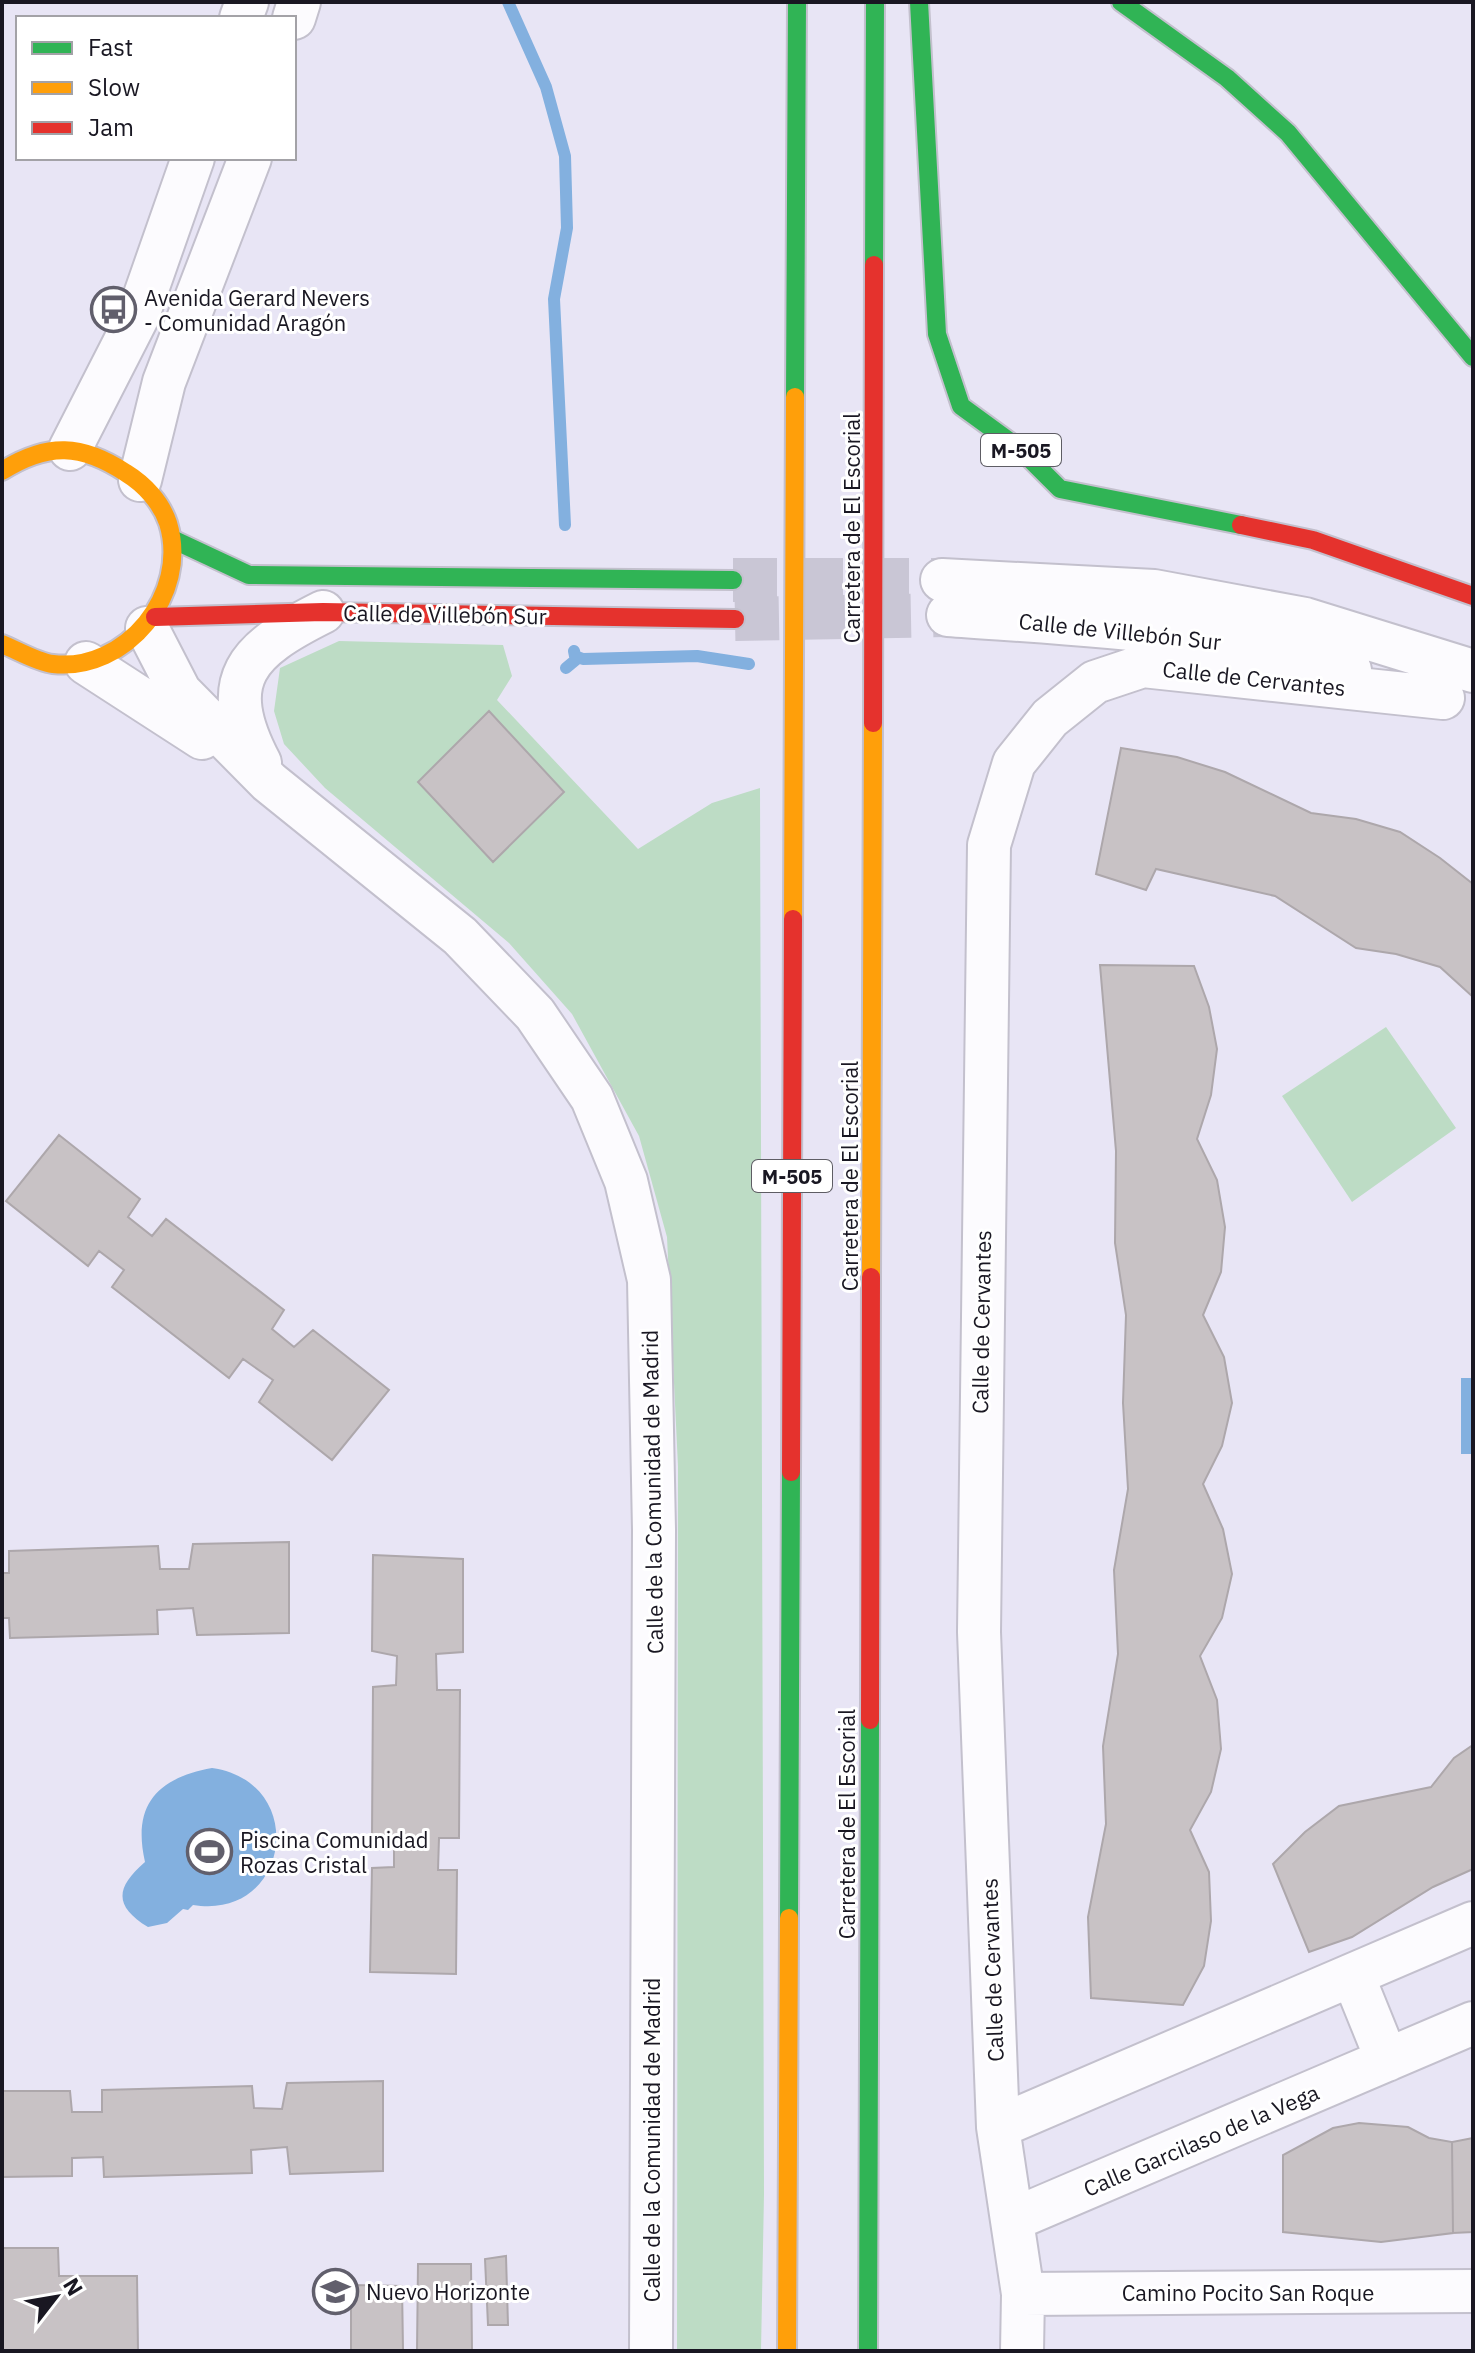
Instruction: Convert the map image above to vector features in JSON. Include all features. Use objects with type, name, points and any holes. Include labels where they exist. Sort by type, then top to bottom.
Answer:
[{"type":"main road","name":"M-505","points":[[787,2351],[797,2]]},
{"type":"main road","name":"Carretera de El Escorial","points":[[868,2351],[875,2]]},
{"type":"main road","name":"M-505","points":[[919,2],[937,334],[961,406],[1020,449],[1060,489],[1313,540],[1473,596]]},
{"type":"main road","points":[[1121,2],[1227,78],[1288,133],[1473,357]]},
{"type":"main road","points":[[873,795],[893,406]]},
{"type":"main road","points":[[2,471],[42,451],[70,449],[120,464],[155,497],[172,539],[173,567],[167,593],[151,623],[119,650],[86,663],[40,662],[2,644]]},
{"type":"main road","name":"Calle de Villebón Sur","points":[[172,539],[249,575],[733,580]]},
{"type":"main road","name":"Calle de Villebón Sur","points":[[151,623],[323,612],[735,619]]},
{"type":"street","points":[[70,449],[137,318],[192,160]]},
{"type":"street","points":[[140,480],[164,382],[249,160]]},
{"type":"street","name":"Calle de Villebón Sur","points":[[945,597],[1280,650],[1463,693]]},
{"type":"street","name":"Calle de la Comunidad de Madrid","points":[[269,782],[248,740],[237,705],[245,669],[278,634],[323,612]]},
{"type":"street","name":"Calle de la Comunidad de Madrid","points":[[151,623],[180,692],[269,782]]},
{"type":"street","name":"Calle de la Comunidad de Madrid","points":[[86,663],[269,782],[460,936],[535,1014],[592,1098],[628,1188],[649,1280],[653,1483],[651,2351]]},
{"type":"street","name":"Calle de Cervantes","points":[[1022,2351],[1023,2294],[998,2127],[979,1632],[979,1437],[989,845],[1014,763],[1050,718],[1095,682],[1143,666],[1463,693]]},
{"type":"street","points":[[998,2127],[1473,1923]]},
{"type":"street","points":[[1353,1976],[1387,2060]]},
{"type":"street","name":"Calle Garcilaso de la Vega","points":[[1014,2219],[1473,2023]]},
{"type":"street","name":"Camino Pocito San Roque","points":[[1023,2294],[1473,2291]]},
{"type":"green space","points":[[339,641],[503,645],[512,676],[497,700],[638,849],[712,803],[760,788],[764,2194],[761,2351],[677,2351],[678,1466],[667,1237],[639,1136],[572,1014],[509,943],[325,788],[284,744],[274,711],[280,668]]},
{"type":"green space","points":[[1386,1027],[1456,1128],[1352,1202],[1282,1096]]},
{"type":"water","points":[[1461,1378],[1473,1378],[1473,1454],[1461,1454]]},
{"type":"water","name":"Piscina Comunidad Rozas Cristal","points":[[212,1768],[243,1779],[264,1798],[275,1822],[276,1848],[267,1872],[251,1892],[226,1904],[193,1905],[188,1910],[183,1909],[167,1923],[148,1927],[129,1912],[122,1896],[128,1880],[145,1862],[142,1825],[146,1810],[163,1787],[176,1779]]},
{"type":"building","points":[[489,711],[564,792],[493,862],[418,782]]},
{"type":"building","points":[[1121,748],[1177,757],[1225,772],[1311,813],[1356,819],[1400,832],[1440,858],[1473,884],[1473,997],[1440,967],[1396,954],[1356,948],[1275,896],[1156,869],[1146,890],[1096,874]]},
{"type":"building","points":[[1100,965],[1194,966],[1209,1007],[1217,1049],[1211,1095],[1197,1139],[1217,1180],[1225,1227],[1221,1272],[1203,1315],[1224,1357],[1232,1403],[1222,1446],[1203,1484],[1223,1529],[1232,1574],[1222,1618],[1200,1656],[1217,1700],[1221,1749],[1211,1792],[1190,1830],[1209,1872],[1211,1921],[1204,1966],[1183,2005],[1091,1998],[1088,1917],[1106,1824],[1103,1746],[1118,1654],[1114,1570],[1128,1489],[1123,1403],[1126,1315],[1115,1243],[1116,1151]]},
{"type":"building","points":[[59,1135],[140,1199],[128,1217],[152,1236],[166,1219],[284,1310],[272,1329],[294,1347],[313,1330],[389,1390],[332,1460],[259,1402],[273,1380],[243,1359],[229,1378],[112,1287],[124,1270],[99,1251],[88,1266],[6,1201]]},
{"type":"building","points":[[289,1542],[289,1633],[197,1635],[193,1608],[157,1610],[158,1634],[10,1638],[9,1618],[2,1618],[2,1573],[9,1573],[9,1551],[158,1546],[160,1569],[189,1569],[193,1544]]},
{"type":"building","points":[[373,1555],[463,1559],[463,1652],[436,1654],[437,1690],[460,1690],[459,1838],[439,1838],[438,1870],[457,1870],[456,1974],[370,1972],[372,1868],[394,1867],[394,1837],[372,1836],[373,1687],[396,1685],[397,1656],[372,1651]]},
{"type":"building","points":[[1473,1745],[1473,1869],[1433,1887],[1352,1937],[1309,1952],[1273,1864],[1305,1832],[1339,1806],[1431,1787],[1454,1758]]},
{"type":"building","points":[[383,2081],[383,2171],[290,2174],[287,2147],[251,2150],[252,2173],[104,2177],[103,2157],[72,2158],[72,2176],[2,2177],[2,2091],[70,2091],[72,2112],[102,2112],[102,2090],[252,2086],[254,2108],[282,2109],[287,2083]]},
{"type":"building","points":[[1359,2123],[1408,2127],[1429,2138],[1452,2142],[1453,2233],[1381,2242],[1283,2232],[1283,2155],[1333,2128]]},
{"type":"building","points":[[1473,2138],[1473,2232],[1453,2233],[1452,2142]]},
{"type":"building","points":[[2,2248],[58,2248],[59,2276],[137,2276],[138,2351],[2,2351]]},
{"type":"building","points":[[506,2256],[508,2325],[488,2325],[485,2259]]},
{"type":"building","points":[[418,2264],[471,2264],[472,2351],[417,2351]]},
{"type":"building","points":[[351,2285],[402,2286],[403,2350],[351,2350]]},
{"type":"building","points":[[1173,2350],[1335,2350],[1173,2351]]},
{"type":"waterway","points":[[508,2],[546,87],[565,156],[567,228],[554,299],[565,525]]},
{"type":"waterway","points":[[574,651],[575,656],[583,659],[697,656],[749,664]]},
{"type":"waterway","points":[[566,668],[578,658]]},
{"type":"tunnel","points":[[733,580],[942,580]]},
{"type":"tunnel","points":[[735,619],[948,615]]},
{"type":"traffic: fast","points":[[795,397],[797,2]]},
{"type":"traffic: fast","points":[[874,265],[875,2]]},
{"type":"traffic: fast","points":[[919,2],[937,334],[961,406],[1020,449],[1060,489],[1241,525]]},
{"type":"traffic: fast","points":[[1121,2],[1227,78],[1288,133],[1473,357]]},
{"type":"traffic: fast","points":[[172,539],[249,575],[733,580]]},
{"type":"traffic: fast","points":[[789,1918],[791,1472]]},
{"type":"traffic: fast","points":[[868,2351],[870,1720]]},
{"type":"traffic: slow","points":[[793,919],[795,397]]},
{"type":"traffic: slow","points":[[2,471],[50,451],[65,450],[95,456],[126,473],[151,494],[165,515],[172,550],[170,576],[161,601],[146,623],[127,642],[105,655],[80,663],[53,664],[2,644]]},
{"type":"traffic: slow","points":[[871,1277],[873,723]]},
{"type":"traffic: slow","points":[[787,2351],[789,1918]]},
{"type":"traffic: jam","points":[[873,723],[874,265]]},
{"type":"traffic: jam","points":[[1241,525],[1313,540],[1473,596]]},
{"type":"traffic: jam","points":[[155,617],[323,612],[735,619]]},
{"type":"traffic: jam","points":[[791,1472],[793,919]]},
{"type":"traffic: jam","points":[[870,1720],[871,1277]]},
{"type":"place","name":"Avenida Gerard Nevers - Comunidad Aragón","points":[[113,310]]},
{"type":"place","name":"Piscina Comunidad Rozas Cristal","points":[[209,1852]]},
{"type":"place","name":"Nuevo Horizonte","points":[[335,2291]]}]
